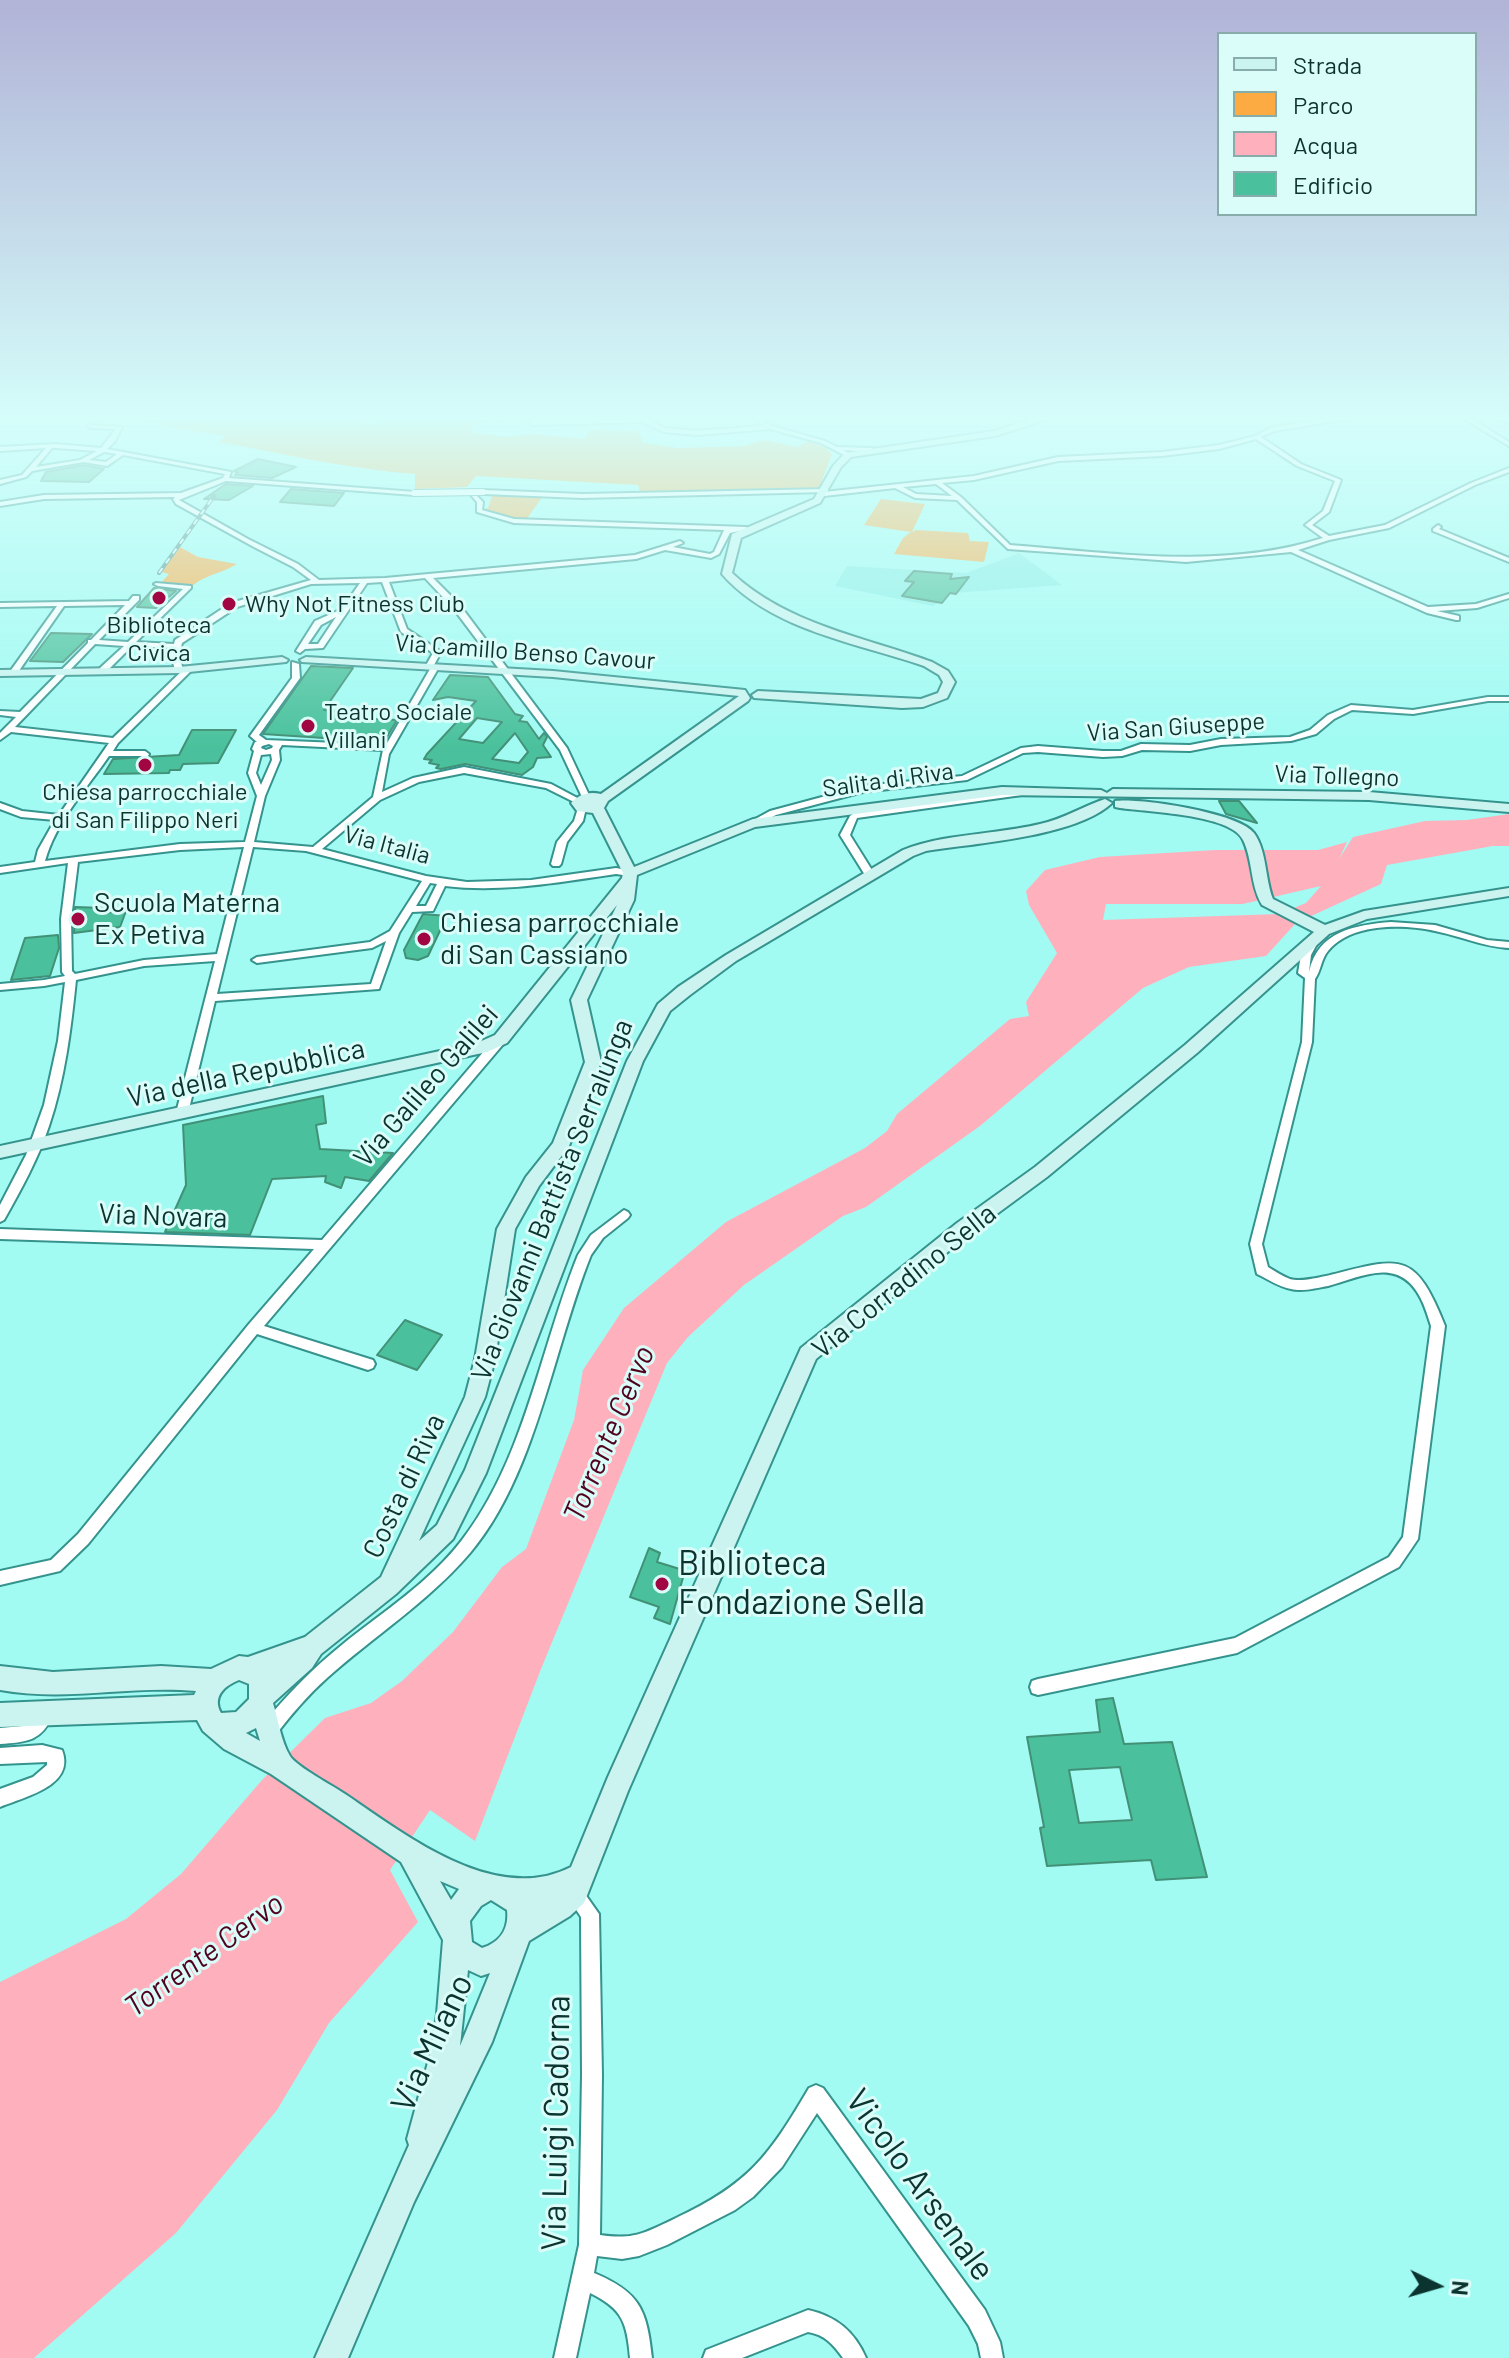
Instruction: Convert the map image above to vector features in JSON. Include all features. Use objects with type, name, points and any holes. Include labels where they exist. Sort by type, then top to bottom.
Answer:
[{"type":"main road","points":[[746,529],[750,527]]},
{"type":"main road","name":"Via Camillo Benso Cavour","points":[[6,673],[184,669],[297,657],[503,670],[748,695],[914,704],[943,695],[949,682],[944,673],[928,664],[785,614],[734,581],[727,574],[733,540],[746,529]]},
{"type":"main road","points":[[630,873],[589,803],[748,695]]},
{"type":"main road","name":"Salita di Riva","points":[[753,823],[975,793],[1029,791],[1113,799],[1223,819],[1242,827],[1250,837],[1264,896],[1273,907],[1317,932]]},
{"type":"main road","name":"Via Tollegno","points":[[1113,799],[1162,793],[1369,796],[1509,808]]},
{"type":"main road","name":"Via Giovanni Battista Serralunga","points":[[262,1699],[304,1660],[313,1646],[388,1586],[445,1532],[475,1473],[635,1061],[664,1008],[731,958],[908,853],[923,847],[1059,823],[1083,816],[1113,799]]},
{"type":"main road","name":"Via Italia","points":[[630,873],[687,851],[727,830],[753,823]]},
{"type":"main road","name":"Via Galileo Galilei","points":[[501,1039],[607,910],[630,873]]},
{"type":"main road","name":"Costa di Riva","points":[[388,1586],[475,1397],[485,1359],[506,1229],[532,1182],[560,1146],[593,1062],[579,1000],[627,900],[630,873]]},
{"type":"main road","points":[[1317,932],[1364,915],[1509,892]]},
{"type":"main road","name":"Via Corradino Sella","points":[[516,1939],[560,1906],[576,1885],[808,1354],[964,1228],[1041,1172],[1191,1049],[1317,932]]},
{"type":"main road","name":"Via della Repubblica","points":[[0,1152],[465,1053],[501,1039]]},
{"type":"main road","name":"Via Giovanni Battista Serralunga","points":[[249,1669],[313,1646]]},
{"type":"main road","points":[[212,1717],[208,1689],[231,1670],[249,1669],[261,1678],[271,1750]]},
{"type":"main road","points":[[0,1678],[48,1686],[179,1677],[215,1681]]},
{"type":"main road","points":[[0,1715],[48,1713],[212,1717],[238,1724],[247,1720],[262,1699]]},
{"type":"main road","name":"Via Milano","points":[[212,1717],[233,1740],[271,1750],[410,1853],[456,1875],[499,1889]]},
{"type":"main road","name":"Via Milano","points":[[410,1853],[456,1938],[444,2055],[414,2168]]},
{"type":"main road","points":[[499,1889],[520,1908],[516,1939],[503,1955],[481,1962],[471,1959],[456,1938],[456,1915],[470,1895],[499,1889],[534,1894],[576,1885]]},
{"type":"main road","name":"Via Milano","points":[[331,2358],[414,2168],[448,2105],[505,1974],[516,1939]]},
{"type":"street","points":[[226,527],[299,567],[316,581]]},
{"type":"street","points":[[91,642],[175,646],[234,605],[316,581],[364,582],[636,557],[680,543],[653,527]]},
{"type":"street","points":[[698,527],[746,529]]},
{"type":"street","points":[[988,527],[1008,547],[1186,560],[1292,550],[1328,538],[1387,527]]},
{"type":"street","points":[[1311,527],[1328,538]]},
{"type":"street","points":[[1438,527],[1435,530],[1509,560]]},
{"type":"street","points":[[664,548],[711,556],[717,553],[727,531],[746,529]]},
{"type":"street","points":[[1292,550],[1437,615],[1456,618]]},
{"type":"street","points":[[428,577],[456,606],[564,750],[589,803]]},
{"type":"street","points":[[377,798],[385,754],[437,652],[404,630],[385,580]]},
{"type":"street","points":[[297,657],[320,646],[364,582]]},
{"type":"street","points":[[103,670],[189,587],[158,584]]},
{"type":"street","points":[[1427,609],[1477,606],[1509,596]]},
{"type":"street","points":[[0,605],[133,601],[0,738]]},
{"type":"street","points":[[6,673],[62,604]]},
{"type":"street","points":[[315,745],[273,748],[254,736],[296,678],[297,657],[318,623],[346,610]]},
{"type":"street","points":[[39,865],[43,850],[61,818],[115,741],[184,669],[175,646]]},
{"type":"street","name":"Via San Giuseppe","points":[[753,823],[773,813],[863,789],[964,778],[1014,753],[1029,749],[1103,754],[1122,753],[1141,747],[1190,748],[1221,742],[1291,739],[1313,732],[1331,717],[1351,707],[1413,712],[1488,699],[1509,699]]},
{"type":"street","points":[[0,713],[23,715]]},
{"type":"street","points":[[9,729],[115,741]]},
{"type":"street","points":[[261,796],[252,773],[258,752],[315,745],[389,748]]},
{"type":"street","points":[[182,1113],[273,748]]},
{"type":"street","points":[[109,753],[145,754]]},
{"type":"street","points":[[316,849],[377,798],[416,780],[464,770],[548,786],[589,803]]},
{"type":"street","name":"Salita di Riva","points":[[870,875],[845,835],[854,816],[1029,791]]},
{"type":"street","points":[[556,864],[562,842],[589,803]]},
{"type":"street","points":[[0,806],[21,814],[61,818]]},
{"type":"street","name":"Via Italia","points":[[0,870],[250,845],[316,849],[442,883],[509,884],[616,871],[630,873]]},
{"type":"street","points":[[0,1217],[37,1145],[55,1083],[67,1020],[71,976],[67,972],[66,919],[73,862]]},
{"type":"street","points":[[211,998],[375,987],[394,933],[427,880]]},
{"type":"street","points":[[409,909],[430,909],[442,883]]},
{"type":"street","points":[[1038,1687],[1237,1645],[1394,1562],[1410,1539],[1438,1326],[1429,1297],[1406,1270],[1378,1265],[1329,1280],[1292,1285],[1262,1270],[1256,1244],[1307,1042],[1311,975],[1319,954],[1332,941],[1361,928],[1425,926],[1489,945],[1509,945]]},
{"type":"street","points":[[1311,975],[1303,973],[1303,967],[1317,932]]},
{"type":"street","points":[[257,960],[372,945],[394,933]]},
{"type":"street","points":[[0,987],[144,963],[221,957]]},
{"type":"street","name":"Via Galileo Galilei","points":[[0,1578],[55,1566],[83,1539],[254,1328],[501,1039]]},
{"type":"street","points":[[271,1750],[282,1711],[333,1664],[444,1572],[472,1541],[511,1474],[560,1325],[592,1242],[624,1215]]},
{"type":"street","name":"Via Novara","points":[[0,1234],[324,1245]]},
{"type":"street","points":[[254,1328],[368,1364]]},
{"type":"street","points":[[0,1736],[27,1734],[48,1713]]},
{"type":"street","points":[[0,1756],[42,1753],[56,1756],[55,1769],[39,1783],[0,1798]]},
{"type":"street","name":"Via Luigi Cadorna","points":[[565,2358],[589,2245],[592,2075],[590,1914],[576,1885]]},
{"type":"street","name":"Vicolo Arsenale","points":[[589,2245],[626,2248],[654,2239],[707,2216],[753,2188],[782,2155],[816,2095],[977,2318],[989,2342],[992,2358]]},
{"type":"street","points":[[582,2279],[613,2290],[630,2308],[639,2333],[641,2358]]},
{"type":"street","points":[[714,2358],[808,2321],[825,2323],[845,2339],[855,2358]]},
{"type":"shaded area","points":[[1019,553],[1062,585],[953,593],[933,606],[835,586],[847,566],[966,573]]},
{"type":"green space","points":[[878,527],[914,527],[912,532],[968,533],[970,541],[989,542],[984,562],[894,554],[903,538],[911,532]]},
{"type":"green space","points":[[180,547],[198,557],[237,564],[192,586],[160,584],[169,574],[162,572]]},
{"type":"water","name":"Torrente Cervo","points":[[1509,814],[1509,846],[1493,846],[1387,865],[1381,884],[1296,923],[1266,956],[1189,967],[1143,988],[980,1126],[866,1207],[843,1216],[744,1285],[688,1337],[667,1363],[541,1669],[475,1841],[430,1810],[390,1870],[418,1922],[329,2023],[277,2110],[176,2233],[34,2358],[0,2358],[0,1982],[126,1919],[181,1874],[262,1780],[325,1718],[371,1703],[402,1681],[453,1632],[502,1567],[526,1549],[574,1420],[583,1370],[624,1308],[726,1222],[865,1148],[887,1131],[897,1114],[1010,1019],[1029,1016],[1026,1002],[1057,953],[1029,905],[1026,891],[1045,870],[1100,857],[1215,850],[1318,850],[1347,842],[1339,859],[1353,837],[1425,821],[1467,820]],"holes":[[[1321,886],[1306,903],[1279,914],[1103,920],[1106,904],[1243,904]]]},
{"type":"building","points":[[914,571],[952,574],[950,579],[969,577],[956,594],[950,593],[942,603],[902,596],[914,582],[905,581]]},
{"type":"building","name":"Biblioteca Civica","points":[[154,588],[176,591],[156,608],[137,607]]},
{"type":"building","points":[[51,633],[92,634],[63,662],[30,661]]},
{"type":"building","points":[[311,666],[353,668],[324,710],[360,713],[355,718],[397,720],[384,742],[263,734]]},
{"type":"building","points":[[450,675],[488,677],[515,714],[523,716],[519,721],[527,722],[539,739],[544,733],[547,737],[543,745],[551,757],[537,758],[533,767],[522,775],[465,764],[436,768],[439,765],[424,759],[476,701],[448,697],[433,700]],"holes":[[[477,718],[502,722],[483,743],[459,739]],[[515,733],[528,752],[519,763],[492,759]]]},
{"type":"building","points":[[192,730],[236,730],[218,763],[183,764],[180,770],[170,770],[169,773],[104,774],[113,759],[179,755]]},
{"type":"building","points":[[1219,801],[1239,801],[1257,823],[1226,814]]},
{"type":"building","name":"Scuola Materna Ex Petiva","points":[[75,907],[103,908],[102,913],[126,911],[120,927],[74,933]]},
{"type":"building","name":"Chiesa parrocchiale di San Cassiano","points":[[423,914],[447,916],[428,956],[418,960],[406,958],[404,950]]},
{"type":"building","points":[[58,935],[59,948],[50,976],[11,980],[25,938]]},
{"type":"building","points":[[323,1096],[326,1123],[316,1125],[320,1149],[393,1153],[369,1181],[345,1177],[341,1188],[325,1182],[326,1176],[272,1179],[250,1235],[165,1232],[186,1185],[183,1125]]},
{"type":"building","points":[[405,1320],[442,1335],[417,1370],[377,1355]]},
{"type":"building","name":"Biblioteca Fondazione Sella","points":[[649,1548],[660,1553],[657,1562],[683,1570],[670,1624],[654,1618],[659,1607],[630,1597]]},
{"type":"building","points":[[1113,1698],[1124,1744],[1172,1742],[1207,1877],[1156,1880],[1151,1860],[1047,1866],[1040,1828],[1044,1827],[1027,1737],[1100,1732],[1096,1700]],"holes":[[[1120,1767],[1132,1820],[1079,1823],[1069,1770]]]},
{"type":"railway","points":[[159,573],[192,527]]},
{"type":"place","name":"Biblioteca Civica","points":[[159,598]]},
{"type":"place","name":"Why Not Fitness Club","points":[[229,604]]},
{"type":"place","name":"Teatro Sociale Villani","points":[[308,726]]},
{"type":"place","name":"Chiesa parrocchiale di San Filippo Neri","points":[[145,765]]},
{"type":"place","name":"Scuola Materna Ex Petiva","points":[[78,919]]},
{"type":"place","name":"Chiesa parrocchiale di San Cassiano","points":[[424,939]]},
{"type":"place","name":"Biblioteca Fondazione Sella","points":[[662,1584]]}]
